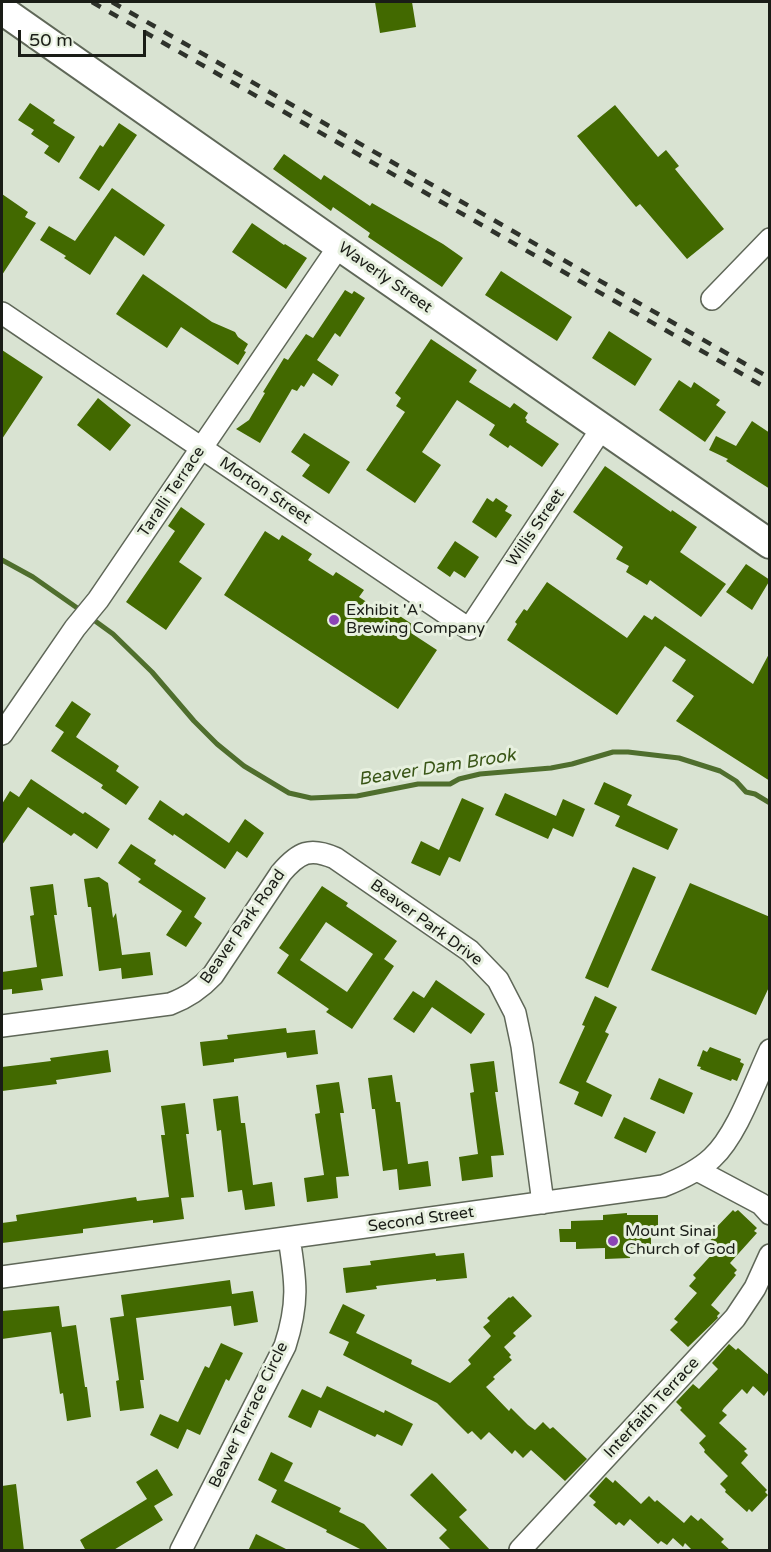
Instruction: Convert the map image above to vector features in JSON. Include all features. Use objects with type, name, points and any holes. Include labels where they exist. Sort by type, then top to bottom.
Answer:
[{"type":"main road","name":"Waverly Street","points":[[2,10],[770,544]]},
{"type":"street","points":[[712,299],[770,239]]},
{"type":"street","name":"Taralli Terrace","points":[[2,734],[75,628],[98,600],[339,246]]},
{"type":"street","name":"Morton Street","points":[[2,312],[469,628]]},
{"type":"street","name":"Willis Street","points":[[469,628],[602,428]]},
{"type":"street","name":"Beaver Park Road","points":[[2,1026],[170,1004],[188,997],[213,975],[281,873],[293,859],[306,852]]},
{"type":"street","name":"Beaver Park Drive","points":[[306,852],[321,852],[335,858],[470,951],[498,980],[515,1014],[522,1046],[543,1203]]},
{"type":"street","name":"Second Street","points":[[2,1276],[663,1186],[697,1170],[725,1143],[770,1050]]},
{"type":"street","points":[[697,1170],[761,1204],[770,1214]]},
{"type":"street","name":"Beaver Terrace Circle","points":[[181,1551],[285,1346],[292,1324],[296,1299],[289,1238]]},
{"type":"street","name":"Interfaith Terrace","points":[[520,1551],[735,1318],[755,1288],[770,1255]]},
{"type":"building","points":[[375,2],[412,2],[416,27],[380,33]]},
{"type":"building","points":[[30,103],[55,120],[53,123],[75,137],[59,163],[44,153],[49,146],[31,134],[34,130],[18,120]]},
{"type":"building","points":[[615,105],[658,157],[666,150],[679,166],[675,169],[724,229],[687,259],[640,204],[636,207],[577,136]]},
{"type":"building","points":[[119,123],[137,135],[99,191],[79,178],[100,145],[103,147]]},
{"type":"building","points":[[284,154],[321,180],[324,175],[370,206],[372,203],[463,258],[442,287],[368,237],[370,233],[333,207],[331,211],[273,169]]},
{"type":"building","points":[[112,188],[165,225],[144,256],[115,236],[90,275],[64,258],[66,256],[40,240],[49,226],[75,241]]},
{"type":"building","points":[[2,194],[28,212],[25,217],[36,223],[2,275]]},
{"type":"building","points":[[252,223],[307,258],[286,289],[232,252]]},
{"type":"building","points":[[501,271],[572,317],[557,341],[485,295]]},
{"type":"building","points":[[143,274],[212,322],[235,332],[248,344],[238,365],[181,327],[167,348],[116,314]]},
{"type":"building","points":[[345,290],[352,294],[354,291],[365,298],[340,337],[335,333],[317,360],[339,375],[332,386],[313,373],[304,387],[301,385],[297,391],[292,389],[260,443],[236,429],[249,420],[284,358],[288,360],[306,334],[313,338]]},
{"type":"building","points":[[609,331],[652,359],[635,386],[592,358]]},
{"type":"building","points":[[431,339],[477,370],[469,382],[510,408],[514,403],[528,413],[525,418],[526,422],[559,444],[542,467],[510,445],[508,448],[489,435],[495,425],[457,400],[422,452],[441,465],[415,503],[366,470],[405,412],[396,406],[401,398],[395,393]]},
{"type":"building","points":[[2,350],[43,377],[2,439]]},
{"type":"building","points":[[679,380],[691,388],[694,382],[720,400],[716,405],[726,412],[705,442],[659,410]]},
{"type":"building","points":[[98,398],[131,425],[110,451],[77,425]]},
{"type":"building","points":[[752,421],[770,433],[770,489],[726,461],[728,459],[709,450],[716,436],[736,446]]},
{"type":"building","points":[[304,433],[350,462],[329,494],[302,476],[310,465],[291,452]]},
{"type":"building","points":[[605,466],[671,512],[672,510],[697,527],[680,552],[726,584],[701,617],[650,580],[647,585],[626,572],[629,566],[616,559],[623,547],[573,512]]},
{"type":"building","points":[[487,498],[493,502],[496,498],[508,506],[505,511],[512,515],[496,538],[472,522]]},
{"type":"building","points":[[181,507],[205,524],[179,562],[202,578],[166,630],[126,602],[175,531],[168,526]]},
{"type":"building","name":"Exhibit 'A' Brewing Company","points":[[265,531],[279,540],[282,535],[312,554],[308,560],[333,576],[336,572],[364,590],[359,597],[385,614],[389,609],[415,626],[411,633],[437,650],[398,709],[224,595]]},
{"type":"building","points":[[455,541],[479,557],[465,578],[454,571],[450,577],[437,568]]},
{"type":"building","points":[[746,564],[770,580],[752,610],[726,592]]},
{"type":"building","points":[[547,582],[627,638],[644,615],[652,620],[655,616],[753,684],[770,652],[770,781],[676,721],[694,696],[672,681],[686,660],[665,646],[617,715],[507,640],[517,624],[515,622],[524,609],[527,611]]},
{"type":"building","points":[[72,701],[91,714],[76,737],[119,766],[116,771],[139,787],[126,805],[101,788],[103,785],[51,751],[64,732],[55,726]]},
{"type":"building","points":[[31,779],[110,829],[97,849],[74,833],[71,836],[28,807],[2,845],[2,804],[10,791],[19,797]]},
{"type":"building","points":[[604,782],[632,795],[627,805],[678,829],[668,850],[615,826],[620,816],[594,804]]},
{"type":"building","points":[[505,793],[556,816],[563,799],[585,809],[573,837],[553,828],[548,839],[495,815]]},
{"type":"building","points":[[462,798],[484,808],[460,862],[449,857],[440,876],[411,863],[421,841],[439,850]]},
{"type":"building","points":[[160,800],[183,816],[186,813],[229,843],[245,819],[264,833],[247,858],[237,851],[225,869],[148,819]]},
{"type":"building","points":[[131,844],[156,860],[154,864],[206,898],[194,917],[202,923],[186,947],[166,935],[182,911],[138,882],[141,879],[118,863]]},
{"type":"building","points":[[633,867],[656,877],[608,988],[585,978]]},
{"type":"building","points":[[99,877],[108,883],[113,918],[116,913],[122,955],[150,952],[153,975],[122,979],[121,968],[99,971],[91,907],[88,907],[84,879]]},
{"type":"building","points":[[690,883],[770,917],[770,985],[756,1015],[651,970]]},
{"type":"building","points":[[53,884],[57,915],[54,915],[63,976],[41,979],[43,990],[12,994],[12,989],[2,990],[2,972],[37,967],[30,916],[34,915],[30,887]]},
{"type":"building","points":[[322,886],[348,903],[346,906],[397,941],[384,959],[394,966],[352,1029],[326,1012],[329,1009],[277,973],[289,955],[279,948]],"holes":[[[326,922],[373,954],[347,992],[300,960]]]},
{"type":"building","points":[[436,980],[485,1014],[471,1034],[432,1007],[414,1033],[393,1019],[413,991],[424,998]]},
{"type":"building","points":[[595,996],[617,1007],[605,1032],[609,1034],[586,1082],[612,1095],[602,1117],[574,1104],[579,1092],[559,1083],[585,1026],[582,1025]]},
{"type":"building","points":[[286,1028],[287,1033],[315,1030],[318,1054],[287,1058],[286,1052],[203,1066],[200,1042],[228,1039],[227,1035]]},
{"type":"building","points":[[710,1047],[741,1059],[740,1062],[744,1064],[737,1081],[732,1079],[731,1081],[697,1066],[703,1050],[707,1052]]},
{"type":"building","points":[[108,1050],[111,1072],[56,1080],[57,1084],[2,1091],[2,1067],[51,1061],[50,1058]]},
{"type":"building","points":[[494,1061],[498,1092],[495,1092],[504,1155],[491,1156],[493,1177],[462,1181],[459,1157],[478,1154],[470,1093],[474,1092],[470,1064]]},
{"type":"building","points":[[392,1075],[396,1102],[400,1102],[408,1164],[428,1161],[431,1186],[399,1190],[397,1169],[383,1171],[375,1109],[372,1109],[368,1078]]},
{"type":"building","points":[[659,1078],[693,1093],[684,1114],[650,1099]]},
{"type":"building","points":[[339,1082],[344,1113],[340,1113],[349,1176],[336,1177],[338,1198],[307,1202],[304,1178],[324,1175],[315,1114],[320,1113],[316,1085]]},
{"type":"building","points":[[238,1096],[241,1123],[245,1123],[253,1185],[272,1182],[275,1206],[245,1210],[242,1190],[228,1192],[221,1130],[217,1131],[213,1099]]},
{"type":"building","points":[[185,1103],[189,1134],[186,1134],[194,1197],[181,1198],[184,1219],[153,1223],[153,1220],[83,1229],[83,1233],[2,1243],[2,1223],[17,1221],[16,1215],[136,1197],[137,1201],[169,1197],[161,1135],[165,1135],[161,1106]]},
{"type":"building","points":[[624,1117],[656,1132],[646,1153],[614,1138]]},
{"type":"building","points":[[733,1210],[735,1212],[738,1210],[757,1228],[754,1231],[757,1233],[730,1263],[737,1270],[734,1273],[736,1275],[711,1305],[720,1313],[718,1318],[688,1347],[670,1330],[678,1322],[674,1319],[697,1293],[689,1286],[696,1278],[693,1275],[715,1251],[707,1243],[715,1236],[711,1233]]},
{"type":"building","points":[[627,1213],[627,1215],[658,1215],[658,1238],[651,1237],[651,1248],[629,1248],[630,1258],[605,1259],[605,1248],[576,1249],[576,1242],[560,1242],[559,1229],[571,1229],[571,1221],[603,1220],[603,1215]]},
{"type":"building","points":[[435,1253],[436,1256],[464,1253],[467,1278],[376,1286],[377,1289],[346,1293],[343,1268],[371,1265],[370,1261]]},
{"type":"building","points":[[230,1280],[232,1294],[253,1291],[258,1322],[234,1326],[231,1306],[136,1318],[144,1380],[140,1380],[144,1408],[120,1411],[116,1381],[119,1380],[110,1318],[124,1316],[121,1295]]},
{"type":"building","points":[[513,1296],[532,1316],[513,1333],[516,1336],[504,1347],[512,1360],[493,1377],[495,1379],[486,1387],[509,1411],[511,1408],[535,1430],[543,1422],[550,1429],[553,1427],[587,1459],[565,1481],[531,1450],[523,1458],[515,1450],[512,1454],[489,1432],[481,1440],[472,1431],[468,1434],[437,1403],[343,1355],[349,1342],[329,1333],[343,1304],[365,1315],[356,1333],[412,1360],[411,1364],[450,1383],[471,1364],[468,1360],[491,1336],[483,1327],[490,1321],[487,1318],[509,1297]]},
{"type":"building","points":[[59,1306],[62,1327],[76,1325],[91,1417],[67,1421],[63,1393],[60,1394],[51,1332],[2,1339],[2,1311]]},
{"type":"building","points":[[221,1343],[243,1353],[229,1381],[226,1379],[200,1435],[187,1429],[178,1449],[150,1435],[160,1414],[178,1422],[205,1366],[209,1368]]},
{"type":"building","points":[[729,1344],[736,1350],[738,1348],[770,1376],[770,1388],[764,1396],[753,1386],[747,1394],[742,1389],[724,1408],[722,1411],[727,1415],[719,1423],[747,1449],[744,1451],[748,1455],[741,1463],[767,1490],[765,1492],[768,1495],[752,1512],[749,1509],[747,1512],[725,1492],[726,1490],[720,1484],[728,1476],[704,1452],[705,1450],[699,1443],[706,1436],[680,1410],[682,1408],[676,1402],[693,1384],[699,1389],[718,1369],[712,1363]]},
{"type":"building","points":[[327,1386],[413,1424],[402,1446],[377,1434],[375,1437],[319,1410],[311,1428],[288,1417],[302,1389],[321,1398]]},
{"type":"building","points":[[271,1452],[293,1463],[284,1481],[341,1508],[339,1512],[364,1524],[389,1551],[364,1551],[271,1502],[277,1490],[258,1480]]},
{"type":"building","points":[[157,1469],[173,1495],[154,1506],[163,1520],[112,1551],[86,1551],[80,1540],[147,1499],[136,1482]]},
{"type":"building","points":[[432,1473],[467,1510],[459,1517],[491,1551],[452,1551],[439,1538],[447,1530],[410,1495]]},
{"type":"building","points":[[606,1477],[613,1483],[615,1480],[641,1504],[649,1496],[655,1502],[657,1500],[684,1523],[691,1515],[698,1521],[701,1518],[724,1539],[721,1542],[731,1551],[693,1551],[685,1543],[683,1547],[673,1538],[667,1545],[661,1541],[658,1544],[630,1519],[624,1526],[619,1522],[616,1525],[593,1505],[596,1502],[589,1496]]},
{"type":"building","points":[[16,1484],[24,1551],[2,1551],[2,1486]]},
{"type":"building","points":[[256,1534],[290,1551],[248,1551]]},
{"type":"waterway","name":"Beaver Dam Brook","points":[[2,560],[33,577],[83,612]]},
{"type":"waterway","name":"Beaver Dam Brook","points":[[91,618],[113,634],[152,672],[217,744],[244,766],[289,793],[311,798],[357,796],[418,784],[450,784],[459,779],[480,774],[551,768],[613,752],[628,752],[679,758],[720,771],[736,781],[746,792],[755,794],[770,803]]},
{"type":"railway","points":[[92,2],[770,390]]},
{"type":"railway","points":[[112,2],[770,378]]},
{"type":"place","name":"Exhibit 'A' Brewing Company","points":[[334,620]]},
{"type":"place","name":"Mount Sinai Church of God","points":[[613,1241]]}]
